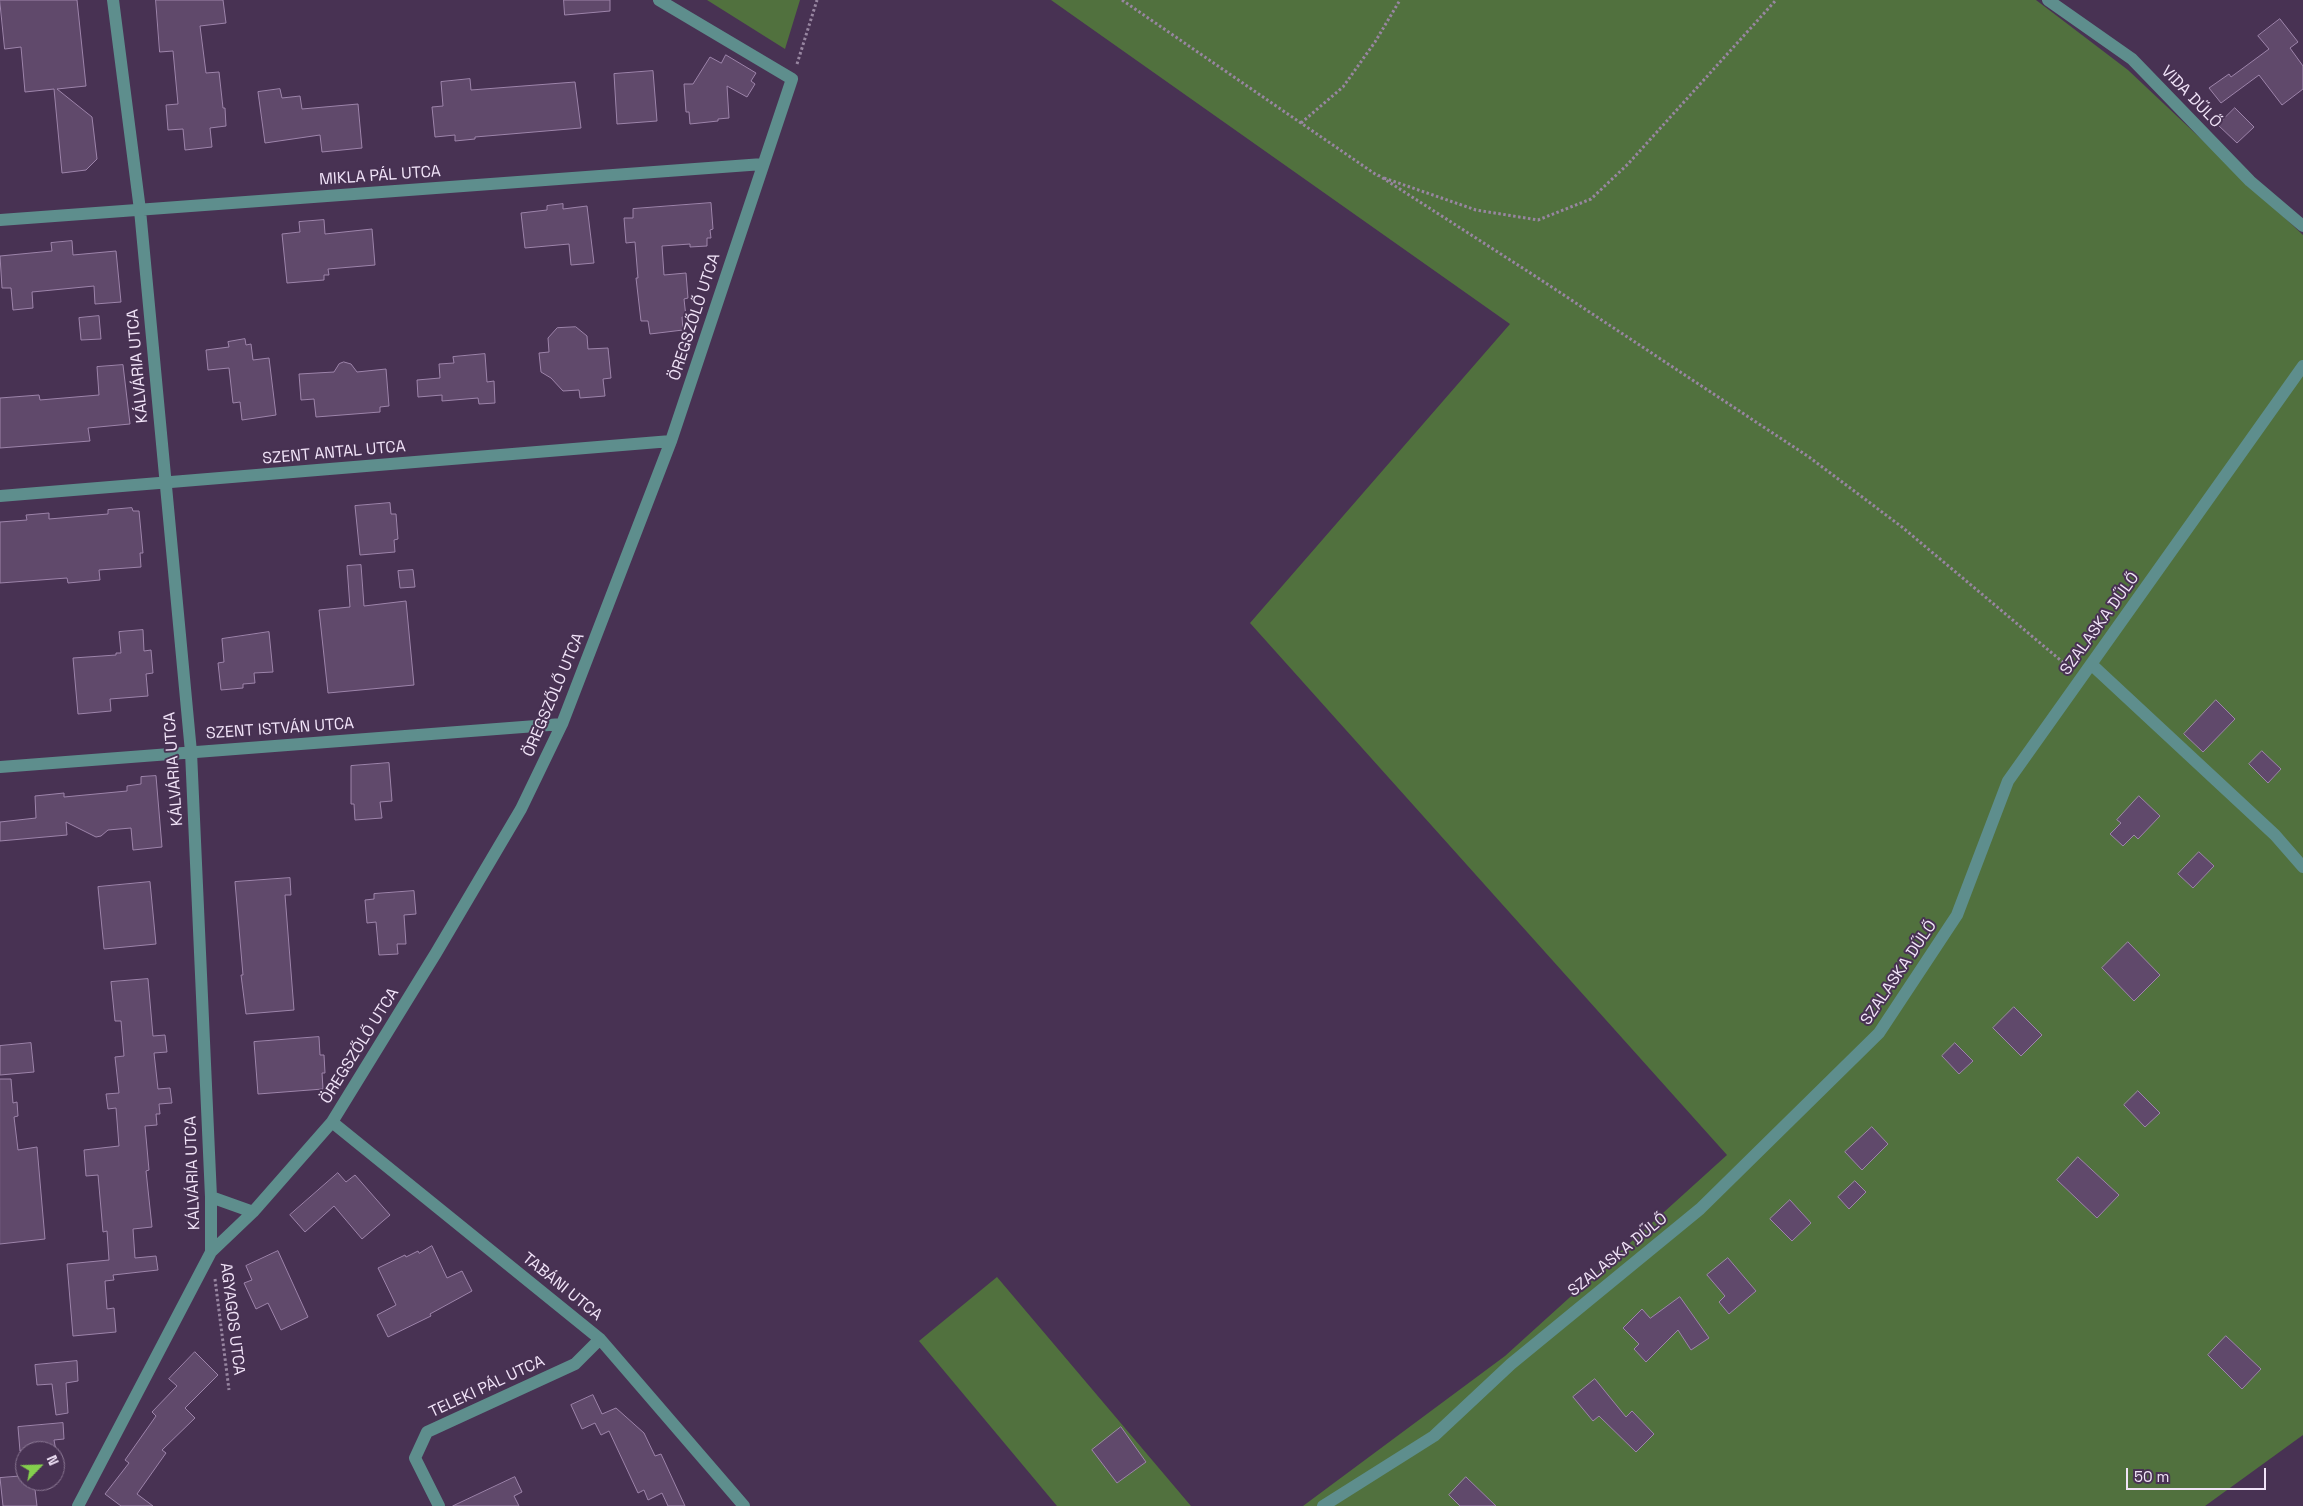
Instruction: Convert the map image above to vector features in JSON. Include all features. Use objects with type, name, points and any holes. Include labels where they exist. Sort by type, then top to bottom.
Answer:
[{"type":"street","name":"KÁLVÁRIA UTCA","points":[[78,1506],[211,1252],[211,1197],[191,752],[140,210],[113,0]]},
{"type":"street","points":[[659,0],[792,79]]},
{"type":"street","name":"VIDA DŰLŐ","points":[[2048,0],[2132,59],[2250,181],[2303,226]]},
{"type":"street","name":"ÖREGSZŐLŐ UTCA","points":[[211,1252],[253,1212],[332,1122],[521,809],[562,724],[671,441],[792,79]]},
{"type":"street","name":"MIKLA PÁL UTCA","points":[[0,220],[763,164]]},
{"type":"street","name":"SZALASKA DŰLŐ","points":[[1323,1506],[1434,1436],[1511,1364],[1700,1209],[1880,1033],[1957,915],[2008,781],[2303,366]]},
{"type":"street","name":"SZENT ANTAL UTCA","points":[[0,496],[671,441]]},
{"type":"street","points":[[2091,664],[2275,835],[2303,867]]},
{"type":"street","name":"SZENT ISTVÁN UTCA","points":[[0,768],[562,724]]},
{"type":"street","name":"TABÁNI UTCA","points":[[332,1122],[600,1339],[744,1506]]},
{"type":"street","points":[[211,1197],[253,1212]]},
{"type":"street","name":"TELEKI PÁL UTCA","points":[[439,1506],[415,1458],[427,1432],[575,1364],[600,1339]]},
{"type":"path","points":[[792,79],[817,0]]},
{"type":"path","points":[[1122,0],[1378,176],[1535,276],[1809,457],[1902,527],[2081,678]]},
{"type":"path","points":[[1301,123],[1343,87],[1375,42],[1400,0]]},
{"type":"path","points":[[1378,176],[1476,210],[1538,220],[1591,199],[1628,164],[1776,0]]},
{"type":"path","name":"AGYAGOS UTCA","points":[[211,1252],[229,1390]]},
{"type":"green space","points":[[707,0],[800,0],[785,49]]},
{"type":"green space","points":[[1051,0],[2036,0],[2128,70],[2303,235],[2303,1435],[2205,1506],[1303,1506],[1505,1356],[1727,1155],[1250,623],[1510,324]]},
{"type":"green space","points":[[997,1277],[1191,1506],[1057,1506],[919,1341]]},
{"type":"building","points":[[0,0],[77,0],[86,86],[57,89],[92,117],[97,159],[86,170],[62,173],[54,89],[25,92],[21,47],[5,49]]},
{"type":"building","points":[[156,0],[223,0],[226,23],[200,26],[206,73],[219,72],[223,108],[225,108],[226,126],[210,128],[212,147],[185,150],[183,129],[168,130],[166,105],[178,104],[173,51],[160,52]]},
{"type":"building","points":[[564,0],[610,0],[610,11],[565,15]]},
{"type":"building","points":[[2280,19],[2298,42],[2290,48],[2303,66],[2303,89],[2282,105],[2259,75],[2221,103],[2209,88],[2229,74],[2231,77],[2269,49],[2258,36]]},
{"type":"building","points":[[726,55],[756,73],[751,81],[755,84],[747,97],[727,86],[729,118],[690,124],[689,112],[686,112],[684,84],[693,84],[710,57],[721,63]]},
{"type":"building","points":[[653,71],[657,121],[617,124],[614,74]]},
{"type":"building","points":[[470,79],[471,90],[575,82],[581,128],[475,137],[475,139],[455,141],[455,135],[435,137],[432,107],[443,106],[441,82]]},
{"type":"building","points":[[280,89],[282,98],[300,96],[302,109],[358,104],[362,148],[322,152],[320,135],[265,143],[258,92]]},
{"type":"building","points":[[2235,108],[2254,127],[2237,143],[2218,125]]},
{"type":"building","points":[[711,203],[713,229],[710,230],[711,238],[707,238],[707,246],[690,247],[690,244],[662,246],[664,275],[686,273],[688,298],[684,299],[686,317],[682,317],[683,330],[650,334],[648,321],[641,321],[636,278],[638,278],[635,242],[626,243],[624,218],[633,218],[633,209]]},
{"type":"building","points":[[563,204],[563,209],[587,206],[594,263],[571,265],[569,244],[525,248],[521,213],[547,210],[547,206]]},
{"type":"building","points":[[324,220],[325,234],[372,229],[375,265],[328,269],[329,275],[324,275],[324,280],[287,283],[282,234],[300,232],[299,222]]},
{"type":"building","points":[[72,241],[73,255],[116,251],[121,302],[95,304],[94,286],[32,292],[33,308],[13,310],[11,288],[2,288],[0,256],[52,251],[51,243]]},
{"type":"building","points":[[99,316],[101,339],[81,340],[79,318]]},
{"type":"building","points":[[576,327],[587,336],[588,349],[608,348],[611,378],[603,379],[605,396],[580,398],[579,390],[563,391],[551,378],[541,372],[539,353],[549,352],[548,338],[557,328]]},
{"type":"building","points":[[245,339],[246,345],[251,344],[253,360],[269,358],[276,415],[242,420],[240,402],[233,403],[229,368],[208,370],[206,350],[229,347],[228,342]]},
{"type":"building","points":[[485,354],[487,382],[494,381],[495,403],[479,404],[478,398],[442,401],[442,395],[418,397],[417,380],[440,378],[439,364],[454,363],[453,357]]},
{"type":"building","points":[[344,362],[351,364],[357,372],[386,369],[389,406],[380,407],[380,412],[316,417],[314,399],[301,400],[299,374],[334,372],[339,364]]},
{"type":"building","points":[[123,365],[130,424],[88,428],[90,441],[0,448],[0,398],[39,395],[40,400],[99,395],[97,367]]},
{"type":"building","points":[[390,503],[391,514],[396,514],[398,539],[394,540],[395,552],[360,555],[355,506]]},
{"type":"building","points":[[132,508],[133,511],[139,511],[143,553],[140,553],[141,567],[99,570],[100,580],[68,583],[67,578],[0,583],[0,522],[27,520],[26,515],[49,513],[49,519],[108,514],[108,510]]},
{"type":"building","points":[[361,565],[364,606],[406,601],[414,685],[328,693],[319,610],[350,607],[347,566]]},
{"type":"building","points":[[413,570],[415,587],[400,588],[398,571]]},
{"type":"building","points":[[143,630],[144,651],[151,650],[153,673],[146,674],[148,696],[110,699],[111,711],[78,714],[73,658],[121,653],[119,632]]},
{"type":"building","points":[[269,632],[273,672],[254,673],[255,683],[243,684],[243,688],[221,690],[218,663],[224,662],[222,639]]},
{"type":"building","points":[[2216,700],[2235,719],[2203,752],[2184,734]]},
{"type":"building","points":[[2262,751],[2281,769],[2268,783],[2249,764]]},
{"type":"building","points":[[389,763],[392,801],[380,802],[382,818],[355,820],[354,804],[351,804],[351,766]]},
{"type":"building","points":[[156,776],[162,847],[133,850],[131,828],[108,830],[101,836],[96,837],[66,822],[67,835],[0,841],[0,822],[36,818],[35,796],[64,793],[64,797],[127,791],[127,786],[141,784],[141,777]]},
{"type":"building","points":[[2139,796],[2160,816],[2138,839],[2134,835],[2123,846],[2110,834],[2121,823],[2117,820]]},
{"type":"building","points":[[2199,852],[2214,866],[2193,888],[2178,874]]},
{"type":"building","points":[[290,878],[291,895],[285,895],[294,1010],[246,1014],[241,975],[243,975],[235,882]]},
{"type":"building","points":[[150,882],[156,944],[104,949],[98,887]]},
{"type":"building","points":[[414,891],[416,914],[404,915],[406,944],[397,944],[398,954],[379,955],[376,922],[367,923],[365,900],[374,899],[374,894]]},
{"type":"building","points":[[2128,942],[2160,975],[2134,1001],[2102,968]]},
{"type":"building","points":[[148,979],[153,1036],[165,1035],[167,1052],[154,1053],[158,1089],[170,1088],[172,1103],[159,1104],[160,1114],[156,1114],[157,1125],[145,1126],[149,1170],[146,1171],[152,1227],[133,1229],[135,1258],[156,1256],[158,1270],[113,1275],[114,1280],[105,1281],[107,1309],[114,1308],[116,1332],[73,1336],[67,1264],[109,1260],[107,1231],[103,1232],[98,1175],[86,1176],[84,1150],[119,1146],[116,1108],[108,1109],[106,1094],[119,1093],[115,1057],[124,1056],[121,1021],[115,1021],[111,982]]},
{"type":"building","points":[[2014,1007],[2042,1035],[2021,1056],[1993,1028]]},
{"type":"building","points":[[319,1037],[320,1055],[324,1055],[325,1073],[322,1073],[323,1089],[258,1094],[254,1042]]},
{"type":"building","points":[[31,1043],[34,1072],[0,1075],[0,1046]]},
{"type":"building","points":[[1955,1043],[1973,1061],[1959,1074],[1942,1056]]},
{"type":"building","points":[[0,1079],[11,1079],[13,1103],[17,1102],[18,1116],[14,1117],[18,1150],[37,1147],[45,1239],[0,1244]]},
{"type":"building","points":[[2138,1091],[2160,1113],[2145,1127],[2124,1105]]},
{"type":"building","points":[[1872,1127],[1888,1144],[1862,1170],[1845,1152]]},
{"type":"building","points":[[2078,1157],[2119,1195],[2097,1218],[2057,1180]]},
{"type":"building","points":[[338,1173],[346,1182],[355,1175],[390,1215],[362,1239],[334,1206],[305,1232],[290,1215]]},
{"type":"building","points":[[1855,1181],[1866,1192],[1849,1209],[1838,1197]]},
{"type":"building","points":[[1790,1200],[1811,1223],[1792,1241],[1770,1219]]},
{"type":"building","points":[[432,1246],[447,1278],[462,1271],[472,1291],[430,1314],[431,1316],[388,1337],[377,1315],[396,1305],[378,1268],[405,1255],[406,1257],[418,1251],[419,1253]]},
{"type":"building","points":[[278,1251],[308,1317],[281,1330],[268,1303],[256,1309],[244,1283],[252,1280],[246,1266]]},
{"type":"building","points":[[1728,1258],[1756,1291],[1729,1314],[1719,1302],[1725,1296],[1707,1275]]},
{"type":"building","points":[[1680,1297],[1709,1338],[1691,1350],[1678,1330],[1646,1362],[1634,1349],[1639,1344],[1623,1328],[1642,1309],[1650,1318]]},
{"type":"building","points":[[2226,1336],[2261,1369],[2242,1389],[2208,1355]]},
{"type":"building","points":[[195,1352],[218,1375],[185,1408],[195,1418],[162,1450],[166,1453],[137,1494],[153,1506],[121,1506],[105,1494],[129,1463],[125,1460],[156,1416],[152,1412],[177,1386],[169,1379]]},
{"type":"building","points":[[77,1361],[78,1381],[66,1383],[68,1413],[56,1415],[52,1384],[37,1385],[35,1365]]},
{"type":"building","points":[[1595,1379],[1626,1417],[1632,1411],[1654,1434],[1636,1452],[1599,1416],[1593,1421],[1573,1397]]},
{"type":"building","points":[[593,1395],[602,1414],[616,1408],[644,1433],[655,1456],[661,1454],[685,1506],[668,1506],[662,1493],[648,1500],[644,1490],[638,1493],[609,1431],[601,1435],[595,1423],[582,1429],[571,1405]]},
{"type":"building","points":[[63,1423],[64,1439],[54,1441],[19,1441],[18,1427]]},
{"type":"building","points":[[1121,1427],[1146,1462],[1117,1483],[1092,1450]]},
{"type":"building","points":[[15,1477],[15,1491],[35,1491],[37,1506],[3,1506],[0,1478]]},
{"type":"building","points":[[515,1477],[522,1492],[514,1496],[519,1506],[453,1506]]},
{"type":"building","points":[[1466,1477],[1496,1506],[1460,1506],[1449,1495]]}]
